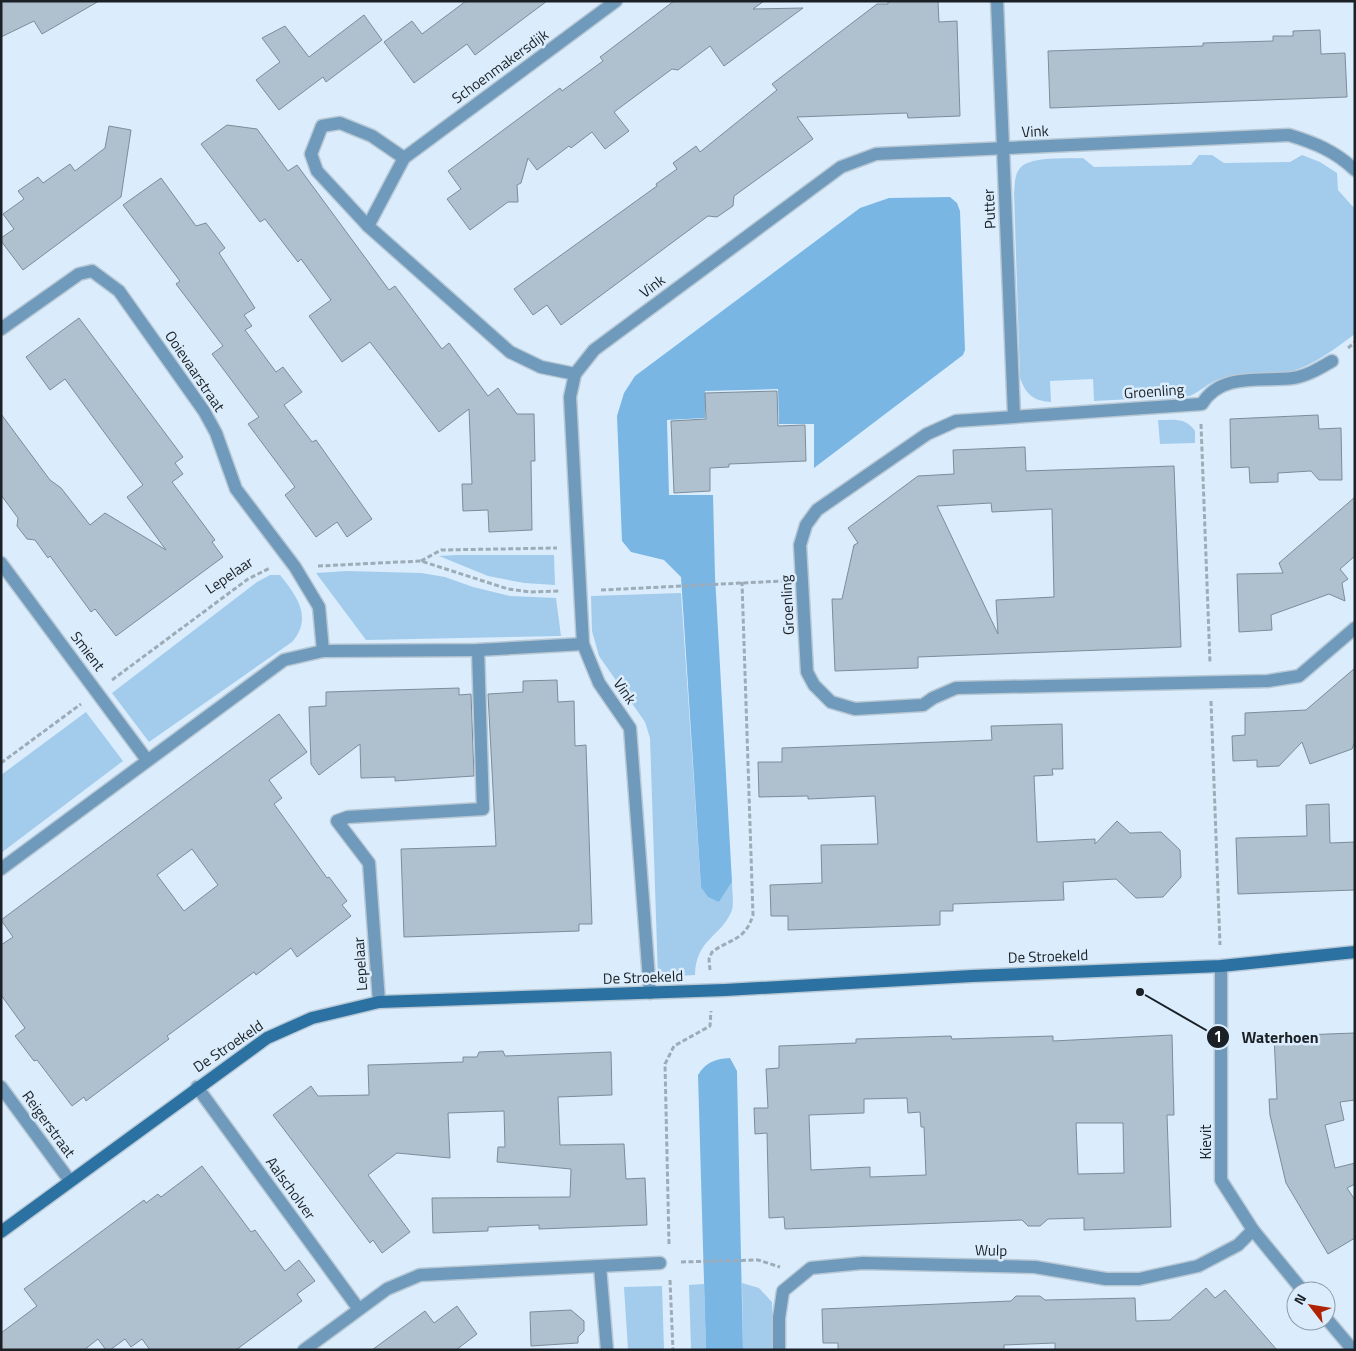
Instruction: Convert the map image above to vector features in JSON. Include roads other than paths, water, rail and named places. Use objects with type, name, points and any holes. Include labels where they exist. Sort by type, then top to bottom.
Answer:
[{"type":"street","name":"Schoenmakersdijk","points":[[368,226],[404,158],[616,1]]},
{"type":"street","name":"Putter","points":[[997,1],[1014,416]]},
{"type":"street","points":[[404,158],[372,136],[340,123],[322,126],[311,154],[317,171],[368,226],[510,352],[541,367],[576,374]]},
{"type":"street","name":"Vink","points":[[650,993],[630,728],[599,683],[583,644],[570,397],[576,374],[594,350],[840,167],[876,154],[1290,136],[1314,143],[1340,156],[1355,170]]},
{"type":"street","name":"Ooievaarstraat","points":[[1,329],[79,274],[92,271],[119,291],[204,411],[216,433],[236,489],[296,567],[319,607],[323,651]]},
{"type":"street","name":"Groenling","points":[[1332,361],[1317,370],[1294,378],[1231,382],[1219,386],[1208,394],[1202,404],[956,421],[927,434],[816,510],[810,517],[802,534],[800,545],[807,672],[814,685],[832,702],[855,709],[923,705],[933,698],[956,688],[1210,684],[1268,681],[1299,676],[1355,628]]},
{"type":"street","name":"Smient","points":[[1,563],[98,691],[147,760]]},
{"type":"street","points":[[1,869],[284,660],[323,651],[478,650],[583,644]]},
{"type":"street","name":"Lepelaar","points":[[379,1002],[369,863],[337,821],[348,818],[483,809],[478,650]]},
{"type":"street","name":"De Stroekeld","points":[[1,1232],[197,1087],[267,1038],[312,1018],[379,1002],[650,993],[972,976],[1221,966],[1355,952]]},
{"type":"street","name":"Kievit","points":[[1221,966],[1221,1180],[1252,1230],[1295,1281]]},
{"type":"street","name":"Reigerstraat","points":[[1,1087],[70,1181]]},
{"type":"street","name":"Aalscholver","points":[[197,1087],[358,1308]]},
{"type":"street","name":"Wulp","points":[[780,1350],[779,1318],[783,1291],[811,1268],[863,1263],[1034,1267],[1106,1279],[1139,1279],[1198,1266],[1238,1245],[1252,1230]]},
{"type":"street","points":[[304,1350],[358,1308],[387,1289],[420,1275],[660,1263]]},
{"type":"street","points":[[600,1267],[607,1350]]},
{"type":"street","points":[[1336,1330],[1353,1350]]},
{"type":"place","name":"Waterhoen","points":[[1140,992]]}]
